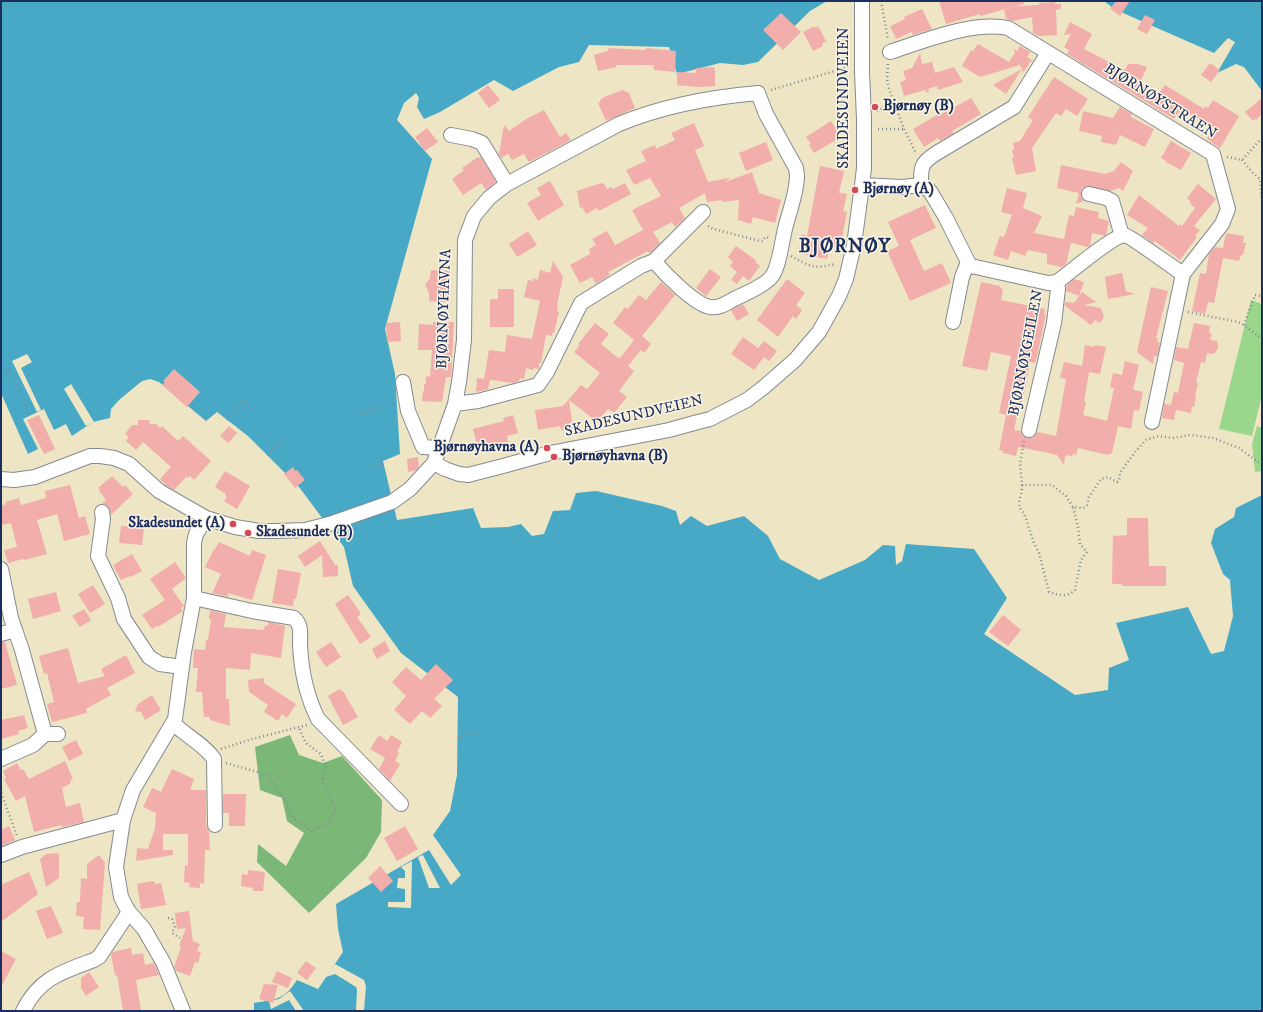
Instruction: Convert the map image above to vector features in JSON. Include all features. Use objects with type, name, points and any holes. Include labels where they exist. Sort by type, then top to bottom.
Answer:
[{"type":"street","name":"SKADESUNDVEIEN","points":[[432,465],[468,475],[550,453],[669,430],[710,419],[747,400],[795,360],[819,332],[831,312],[839,296],[850,262],[862,185],[864,119],[862,72],[862,1]]},
{"type":"street","name":"BJØRNØYSTRAEN","points":[[890,52],[958,32],[989,27],[1000,27],[1013,30],[1213,154],[1228,209],[1222,224],[1183,274],[1152,422]]},
{"type":"street","points":[[920,185],[921,167],[924,163],[935,154],[1014,107],[1048,53]]},
{"type":"street","points":[[654,261],[664,272],[697,301],[714,308],[746,293],[771,278],[775,272],[796,184],[797,171],[766,114],[758,93]]},
{"type":"street","name":"BJØRNØYHAVNA","points":[[432,465],[455,404],[464,340],[465,240],[469,228],[478,211],[489,198],[507,184],[596,135],[636,117],[684,104],[720,97],[758,93]]},
{"type":"street","points":[[451,135],[472,139],[482,143],[507,184]]},
{"type":"street","points":[[862,185],[895,187],[920,185],[930,191],[968,262],[962,277],[953,322]]},
{"type":"street","points":[[1089,194],[1112,201],[1122,236],[1128,236],[1183,274]]},
{"type":"street","points":[[455,404],[478,401],[538,385],[547,372],[581,303],[641,266],[654,261],[702,212]]},
{"type":"street","name":"BJØRNØYGEILEN","points":[[968,262],[971,266],[978,268],[1048,283],[1057,282],[1105,245],[1122,236]]},
{"type":"street","name":"BJØRNØYGEILEN","points":[[1029,430],[1054,323],[1058,289],[1057,282]]},
{"type":"street","points":[[403,382],[408,411],[423,447],[439,448]]},
{"type":"street","points":[[1,480],[35,477],[90,456],[114,458],[129,464],[159,491],[206,518],[235,527],[259,531],[282,531],[305,530],[329,524],[392,502],[410,489],[432,465]]},
{"type":"street","points":[[102,512],[103,519],[98,556],[118,598],[124,619],[149,657],[160,664],[182,667]]},
{"type":"street","points":[[183,1011],[163,962],[140,924],[128,912],[121,897],[116,868],[122,820],[133,790],[173,723],[176,714],[182,667],[194,598],[194,543],[196,534],[206,518]]},
{"type":"street","points":[[1,569],[15,630],[51,734],[32,745],[1,759]]},
{"type":"street","points":[[194,598],[246,610],[294,618],[299,625],[300,653],[304,677],[313,710],[318,720],[401,804]]},
{"type":"street","points":[[1,634],[15,630]]},
{"type":"street","points":[[173,723],[184,734],[211,755],[215,825]]},
{"type":"street","points":[[1,855],[22,847],[122,820]]},
{"type":"street","points":[[23,1011],[33,994],[43,984],[57,975],[99,957],[128,912]]},
{"type":"path","points":[[881,1],[890,52],[887,79],[892,98],[899,112],[904,129],[916,152],[921,167]]},
{"type":"path","points":[[758,93],[851,66]]},
{"type":"path","points":[[877,111],[883,108],[892,98]]},
{"type":"path","points":[[878,129],[904,129]]},
{"type":"path","points":[[1242,160],[1261,139]]},
{"type":"path","points":[[1213,154],[1242,160],[1260,179],[1262,201]]},
{"type":"path","points":[[702,212],[707,216],[706,224],[713,229],[762,242],[766,237],[768,237],[813,267],[824,267],[850,262]]},
{"type":"path","points":[[1244,325],[1255,295],[1262,296]]},
{"type":"path","points":[[1176,310],[1227,319],[1244,325],[1262,339]]},
{"type":"path","points":[[8,368],[30,415]]},
{"type":"path","points":[[227,420],[243,401],[254,410]]},
{"type":"path","points":[[351,418],[397,403]]},
{"type":"path","points":[[1022,485],[1052,485],[1066,496],[1073,508],[1078,527],[1080,544],[1087,552],[1080,564],[1075,590],[1072,593],[1057,595],[1049,592],[1039,553],[1024,513],[1019,504],[1023,490],[1020,478],[1022,454],[1025,436],[1029,430]]},
{"type":"path","points":[[1073,508],[1083,508],[1087,505],[1089,496],[1101,479],[1108,477],[1117,482],[1119,481],[1120,473],[1135,452],[1146,440],[1153,437],[1158,436],[1174,438],[1190,435],[1206,436],[1239,448],[1262,465]]},
{"type":"path","points":[[267,455],[284,439]]},
{"type":"path","points":[[371,468],[384,463]]},
{"type":"path","points":[[211,755],[313,723],[318,720]]},
{"type":"path","points":[[211,755],[268,775],[286,801],[293,818],[312,831],[329,823],[336,808],[322,782],[326,769],[321,754],[306,743],[299,727]]},
{"type":"path","points":[[458,737],[479,731]]},
{"type":"path","points":[[1,793],[22,847]]},
{"type":"path","points":[[168,918],[172,919],[175,926],[172,933],[180,938]]},
{"type":"green space","points":[[1251,300],[1262,304],[1262,395],[1252,436],[1219,429]]},
{"type":"green space","points":[[1257,426],[1262,428],[1262,471],[1255,472],[1252,444]]},
{"type":"green space","points":[[290,735],[299,755],[323,763],[342,756],[382,800],[381,832],[366,858],[309,913],[257,862],[258,844],[286,866],[304,833],[287,821],[282,798],[260,790],[255,747]]},
{"type":"water","points":[[1,1],[827,1],[810,11],[758,62],[743,65],[720,63],[677,74],[669,47],[589,45],[579,62],[559,67],[513,91],[494,80],[440,112],[424,119],[417,107],[419,98],[416,93],[404,103],[397,120],[432,159],[385,329],[395,374],[400,454],[383,461],[397,520],[473,508],[481,528],[508,527],[521,524],[532,536],[544,534],[553,511],[570,510],[576,493],[596,491],[662,506],[676,511],[680,525],[691,516],[707,526],[744,516],[768,536],[780,559],[819,580],[865,560],[883,545],[895,546],[896,565],[902,561],[906,544],[974,549],[1007,598],[984,634],[1075,695],[1108,690],[1109,668],[1129,660],[1116,623],[1188,607],[1211,654],[1224,651],[1233,616],[1230,580],[1223,574],[1211,543],[1215,529],[1234,517],[1236,508],[1262,496],[1262,1011],[254,1011],[254,1003],[279,998],[292,987],[297,980],[318,989],[343,952],[338,929],[336,904],[429,850],[451,885],[461,875],[433,835],[450,811],[457,775],[458,697],[401,653],[353,586],[344,547],[299,487],[248,436],[217,412],[206,421],[159,382],[150,379],[142,381],[119,400],[111,409],[110,418],[93,422],[72,436],[66,424],[54,430],[44,409],[23,419],[38,449],[28,454],[1,393]]},
{"type":"water","points":[[1104,1],[1262,1],[1262,91],[1244,67],[1236,64],[1217,73],[1235,42],[1228,38],[1214,53],[1114,9]]},
{"type":"pier","points":[[27,354],[32,362],[21,368],[41,410],[37,412],[12,361]]},
{"type":"pier","points":[[71,384],[94,422],[86,426],[64,389]]},
{"type":"pier","points":[[423,855],[440,888],[429,888],[418,857]]},
{"type":"pier","points":[[412,861],[411,908],[388,907],[388,902],[405,902],[405,889],[397,888],[398,878],[405,878],[405,871],[401,867]]},
{"type":"pier","points":[[335,964],[364,980],[366,986],[364,1011],[356,1011],[356,987],[335,974],[326,977]]},
{"type":"pier","points":[[290,991],[304,1011],[296,1011],[289,1000],[271,1009],[269,1001],[279,999]]},
{"type":"building","points":[[939,1],[1023,1],[1024,4],[980,16],[980,14],[946,24]]},
{"type":"building","points":[[1116,1],[1130,1],[1120,16],[1110,9]]},
{"type":"building","points":[[1055,2],[1055,4],[1061,4],[1061,9],[1056,10],[1057,35],[1038,36],[1033,33],[1032,17],[1013,21],[1006,19],[1004,10],[1018,6],[1039,5],[1039,3]]},
{"type":"building","points":[[922,9],[932,29],[913,35],[911,32],[896,39],[890,26],[905,19],[904,17]]},
{"type":"building","points":[[781,13],[801,32],[783,50],[763,30]]},
{"type":"building","points":[[1145,15],[1155,20],[1147,34],[1137,29]]},
{"type":"building","points":[[1070,22],[1092,34],[1084,49],[1125,70],[1128,64],[1138,64],[1147,67],[1140,83],[1159,93],[1165,85],[1204,109],[1205,106],[1208,108],[1213,100],[1239,116],[1220,148],[1207,139],[1213,128],[1181,109],[1174,119],[1067,54],[1069,50],[1064,47],[1071,34],[1064,35]]},
{"type":"building","points":[[815,26],[815,28],[818,26],[826,41],[822,44],[823,46],[813,51],[803,32]]},
{"type":"building","points":[[978,44],[1009,62],[1015,53],[1013,48],[1017,51],[1020,46],[1030,52],[1027,57],[1033,61],[1030,62],[1023,73],[1020,65],[980,77],[962,66],[971,50],[973,51]]},
{"type":"building","points":[[610,48],[644,50],[647,48],[676,51],[675,72],[654,70],[654,65],[616,65],[616,67],[598,71],[594,55],[608,51]]},
{"type":"building","points":[[920,53],[922,64],[932,62],[935,73],[954,67],[963,82],[938,90],[937,86],[928,89],[929,92],[927,93],[925,90],[904,96],[900,82],[906,80],[903,71],[912,68]]},
{"type":"building","points":[[1210,63],[1220,70],[1211,82],[1201,75]]},
{"type":"building","points":[[696,68],[715,68],[715,86],[699,87],[677,85],[677,72],[696,73]]},
{"type":"building","points":[[1022,69],[1006,94],[993,85]]},
{"type":"building","points":[[1054,77],[1088,99],[1077,116],[1066,109],[1061,116],[1056,113],[1032,148],[1036,171],[1016,175],[1012,158],[1014,157],[1012,150],[1014,149],[1013,143],[1020,141],[1033,120],[1028,117]]},
{"type":"building","points":[[488,85],[500,100],[489,108],[478,93]]},
{"type":"building","points":[[623,90],[629,93],[635,108],[606,121],[598,103],[606,96]]},
{"type":"building","points":[[971,98],[981,114],[952,131],[954,133],[940,141],[938,138],[924,147],[913,129]]},
{"type":"building","points":[[1262,98],[1262,114],[1253,121],[1245,112]]},
{"type":"building","points":[[1120,107],[1132,114],[1131,117],[1154,129],[1145,147],[1120,135],[1116,145],[1101,142],[1102,136],[1079,131],[1083,111],[1113,118]]},
{"type":"building","points":[[544,110],[560,137],[566,133],[571,140],[529,162],[524,154],[512,160],[508,154],[501,158],[499,154],[504,125],[509,131],[528,118]]},
{"type":"building","points":[[831,121],[841,137],[814,153],[809,145],[811,144],[806,137]]},
{"type":"building","points":[[694,123],[704,146],[695,150],[708,182],[729,178],[725,182],[752,172],[759,193],[781,200],[775,223],[753,217],[751,224],[738,220],[739,200],[707,202],[705,193],[679,208],[685,218],[675,227],[672,222],[653,232],[660,243],[650,253],[648,251],[608,272],[610,275],[596,284],[592,277],[580,283],[570,265],[590,254],[589,249],[596,245],[592,239],[607,231],[615,245],[643,230],[632,210],[661,196],[650,178],[634,185],[626,170],[646,161],[641,151],[655,145],[656,149],[675,140],[671,133]]},
{"type":"building","points":[[427,128],[438,142],[425,151],[415,137]]},
{"type":"building","points":[[1171,141],[1191,153],[1181,170],[1161,158]]},
{"type":"building","points":[[766,142],[773,160],[746,171],[739,153]]},
{"type":"building","points":[[478,157],[481,157],[496,182],[486,190],[481,183],[463,195],[452,179],[464,170],[462,168]]},
{"type":"building","points":[[1121,162],[1133,171],[1123,191],[1119,188],[1110,191],[1087,186],[1083,188],[1081,192],[1081,197],[1084,201],[1076,204],[1079,193],[1057,188],[1061,165],[1105,174],[1114,171]]},
{"type":"building","points":[[820,166],[844,171],[839,193],[847,194],[843,211],[847,212],[840,248],[830,246],[827,259],[798,253],[802,234],[807,236]]},
{"type":"building","points":[[550,181],[564,205],[538,221],[527,203],[541,195],[537,188]]},
{"type":"building","points":[[601,183],[604,184],[607,189],[611,187],[613,189],[625,183],[631,194],[599,211],[597,208],[586,214],[582,207],[580,208],[577,191]]},
{"type":"building","points":[[1198,184],[1216,199],[1194,226],[1200,230],[1195,236],[1197,237],[1180,260],[1155,241],[1153,243],[1142,235],[1148,228],[1127,215],[1139,195],[1179,226],[1180,224],[1182,226],[1195,208],[1190,204],[1191,202],[1187,198]]},
{"type":"building","points":[[1007,188],[1027,193],[1023,208],[1042,216],[1034,233],[1064,239],[1069,215],[1074,216],[1076,207],[1099,212],[1098,218],[1109,221],[1106,235],[1092,233],[1090,246],[1088,247],[1071,243],[1066,264],[1062,267],[1047,264],[1047,254],[1028,250],[1025,256],[1011,251],[1008,260],[993,255],[1000,236],[1004,237],[1012,215],[1001,212]]},
{"type":"building","points":[[925,205],[936,228],[910,240],[924,271],[942,263],[951,283],[910,301],[887,251],[899,246],[888,222]]},
{"type":"building","points":[[528,231],[537,245],[517,257],[509,244]]},
{"type":"building","points":[[1226,233],[1244,236],[1243,243],[1246,243],[1243,255],[1241,255],[1239,261],[1223,258],[1214,303],[1208,302],[1205,314],[1192,311],[1200,273],[1206,274],[1209,254],[1215,247],[1223,248]]},
{"type":"building","points":[[736,246],[757,261],[755,262],[760,266],[749,281],[743,276],[737,284],[731,280],[737,272],[730,266],[733,262],[728,257]]},
{"type":"building","points":[[553,261],[563,277],[557,305],[557,312],[559,312],[554,333],[553,332],[552,336],[546,335],[541,363],[539,363],[539,369],[534,368],[533,370],[526,368],[524,379],[520,378],[519,381],[513,383],[484,379],[489,350],[505,352],[507,335],[532,339],[540,301],[524,297],[528,280],[533,281],[533,278],[538,280],[540,270],[550,273]]},
{"type":"building","points":[[710,269],[721,277],[706,296],[696,288]]},
{"type":"building","points":[[431,270],[449,271],[447,302],[429,301],[429,293],[425,285],[430,278]]},
{"type":"building","points":[[1122,273],[1126,291],[1135,294],[1108,299],[1105,277]]},
{"type":"building","points":[[787,279],[805,293],[796,305],[802,310],[796,319],[793,316],[778,337],[757,320]]},
{"type":"building","points":[[1074,279],[1084,282],[1079,296],[1066,291],[1067,285]]},
{"type":"building","points":[[661,282],[675,295],[642,336],[651,344],[644,353],[641,350],[628,366],[634,371],[619,391],[627,397],[614,413],[608,409],[597,422],[569,400],[573,428],[561,430],[560,426],[538,430],[535,410],[563,406],[581,385],[587,389],[600,373],[574,352],[580,345],[578,344],[595,323],[609,334],[601,344],[620,358],[634,340],[613,323],[625,307],[628,309],[639,295],[646,300]]},
{"type":"building","points":[[981,282],[1000,286],[1000,288],[1003,289],[1001,300],[1045,309],[1044,314],[1046,314],[1037,356],[1035,363],[1030,362],[1024,394],[1021,406],[1019,406],[1014,430],[1021,431],[1023,436],[1032,438],[1037,432],[1056,436],[1066,379],[1060,378],[1064,362],[1082,366],[1085,345],[1106,347],[1100,374],[1089,372],[1083,415],[1107,421],[1114,388],[1110,387],[1113,373],[1122,375],[1125,361],[1139,365],[1133,389],[1143,392],[1139,411],[1134,410],[1131,429],[1118,426],[1112,453],[1108,455],[1078,448],[1076,455],[1073,454],[1072,456],[1065,456],[1064,465],[1057,455],[1044,452],[1018,447],[1016,456],[1003,453],[1003,451],[999,450],[1006,415],[999,413],[1011,356],[991,352],[987,371],[962,366]]},
{"type":"building","points":[[1151,287],[1168,291],[1156,338],[1158,339],[1157,342],[1160,343],[1157,357],[1154,356],[1153,364],[1137,352]]},
{"type":"building","points":[[498,289],[514,289],[514,327],[490,327],[490,299],[498,299]]},
{"type":"building","points":[[1082,292],[1096,302],[1084,305],[1101,308],[1104,317],[1100,323],[1095,320],[1091,325],[1065,306],[1065,302],[1074,303]]},
{"type":"building","points":[[743,304],[749,314],[737,321],[731,310]]},
{"type":"building","points":[[400,322],[401,341],[387,342],[386,323]]},
{"type":"building","points":[[433,322],[454,322],[451,377],[446,377],[442,402],[422,401],[424,384],[426,384],[426,376],[430,377],[432,350],[418,350],[419,324],[433,325]]},
{"type":"building","points":[[1194,323],[1210,326],[1209,333],[1212,334],[1210,340],[1217,341],[1218,348],[1214,354],[1207,353],[1205,363],[1201,362],[1196,383],[1198,383],[1196,397],[1191,413],[1176,410],[1174,420],[1162,418],[1164,404],[1171,405],[1174,392],[1178,393],[1184,363],[1174,360],[1176,347],[1188,349]]},
{"type":"building","points":[[743,337],[758,348],[764,341],[777,351],[769,361],[764,357],[754,370],[731,354]]},
{"type":"building","points":[[174,369],[200,392],[187,407],[162,385],[165,382],[163,381]]},
{"type":"building","points":[[477,378],[490,380],[488,389],[476,392]]},
{"type":"building","points":[[39,415],[55,449],[44,454],[27,420]]},
{"type":"building","points":[[513,415],[518,433],[507,436],[508,442],[478,449],[473,429],[504,421],[503,418]]},
{"type":"building","points":[[138,420],[149,420],[150,424],[156,424],[160,428],[162,426],[178,441],[183,436],[211,461],[194,480],[190,476],[188,478],[187,476],[174,490],[160,479],[171,467],[143,442],[136,450],[126,441],[129,437],[125,434],[132,425],[138,425]]},
{"type":"building","points":[[229,426],[237,433],[228,443],[220,436]]},
{"type":"building","points":[[418,457],[419,467],[416,470],[408,472],[407,459]]},
{"type":"building","points":[[293,467],[295,471],[297,470],[305,480],[295,488],[284,474]]},
{"type":"building","points":[[225,471],[250,486],[237,509],[224,501],[227,497],[225,496],[226,494],[215,487]]},
{"type":"building","points":[[112,476],[123,487],[125,485],[133,494],[111,515],[109,507],[102,503],[106,500],[98,488]]},
{"type":"building","points":[[70,485],[79,518],[85,516],[90,534],[64,541],[57,514],[37,520],[47,554],[8,563],[4,550],[17,547],[11,523],[1,525],[1,506],[6,504],[5,502],[19,498],[21,505],[46,498],[45,491]]},
{"type":"building","points":[[1127,518],[1148,518],[1149,566],[1166,566],[1166,586],[1122,586],[1122,584],[1112,584],[1113,536],[1127,535]]},
{"type":"building","points":[[121,526],[144,528],[142,545],[119,543]]},
{"type":"building","points":[[320,541],[335,565],[338,565],[338,576],[323,577],[322,555],[305,567],[298,556]]},
{"type":"building","points":[[219,542],[250,556],[252,550],[266,555],[252,600],[228,593],[228,597],[212,593],[221,574],[205,567]]},
{"type":"building","points":[[132,554],[142,571],[121,580],[113,565]]},
{"type":"building","points":[[175,562],[186,578],[172,589],[184,606],[181,608],[183,611],[158,627],[157,626],[152,629],[142,615],[165,600],[150,579]]},
{"type":"building","points":[[278,569],[301,573],[296,599],[294,599],[293,606],[272,603]]},
{"type":"building","points":[[93,585],[105,604],[90,613],[78,594]]},
{"type":"building","points":[[56,592],[61,611],[33,619],[28,599]]},
{"type":"building","points":[[348,595],[360,612],[360,615],[357,617],[371,637],[360,644],[335,604]]},
{"type":"building","points":[[84,609],[91,620],[80,627],[72,616]]},
{"type":"building","points":[[210,610],[226,614],[224,627],[264,630],[265,625],[268,626],[268,622],[285,626],[281,658],[251,653],[250,670],[226,668],[226,699],[229,699],[230,726],[210,720],[210,717],[204,717],[202,692],[196,692],[198,668],[193,668],[194,649],[205,650],[211,619],[209,619]]},
{"type":"building","points":[[1003,615],[1021,630],[1008,646],[989,632]]},
{"type":"building","points":[[385,641],[390,651],[377,659],[372,649]]},
{"type":"building","points":[[1,642],[5,642],[17,685],[1,689]]},
{"type":"building","points":[[331,642],[341,657],[326,667],[316,652]]},
{"type":"building","points":[[68,648],[78,683],[105,676],[101,669],[126,655],[135,673],[107,688],[111,695],[86,709],[87,713],[52,722],[47,704],[54,702],[47,673],[44,674],[39,656]]},
{"type":"building","points":[[436,664],[453,680],[434,699],[442,706],[430,718],[422,711],[410,724],[394,710],[406,696],[392,682],[406,667],[421,680]]},
{"type":"building","points":[[264,678],[264,683],[296,704],[287,718],[282,714],[278,721],[264,712],[268,705],[249,692],[248,680]]},
{"type":"building","points":[[340,689],[342,692],[343,691],[358,717],[343,725],[328,696]]},
{"type":"building","points":[[152,695],[161,710],[145,720],[141,712],[135,711],[138,704]]},
{"type":"building","points":[[24,715],[28,728],[18,731],[19,734],[1,739],[1,720]]},
{"type":"building","points":[[379,735],[387,741],[391,735],[402,742],[397,752],[399,753],[395,761],[400,764],[390,781],[379,769],[385,758],[370,749]]},
{"type":"building","points":[[76,740],[83,754],[69,761],[62,747]]},
{"type":"building","points":[[65,761],[73,779],[70,780],[71,783],[62,788],[66,807],[80,803],[84,822],[62,827],[61,825],[34,832],[25,796],[16,801],[4,779],[6,778],[3,771],[17,763],[29,779]]},
{"type":"building","points":[[172,769],[194,779],[190,790],[206,790],[206,825],[209,831],[210,850],[205,850],[204,884],[200,883],[200,888],[189,887],[190,883],[184,882],[185,865],[188,866],[188,834],[163,834],[163,850],[173,850],[173,855],[136,861],[137,848],[148,849],[155,828],[156,813],[143,807],[152,788],[161,792]]},
{"type":"building","points":[[223,794],[246,794],[245,826],[229,826],[229,813],[223,813]]},
{"type":"building","points":[[9,826],[15,840],[1,846],[1,830]]},
{"type":"building","points":[[405,826],[418,849],[397,861],[384,838]]},
{"type":"building","points":[[59,853],[59,878],[46,887],[40,859],[46,854]]},
{"type":"building","points":[[99,855],[105,863],[100,930],[83,929],[84,917],[76,916],[77,902],[80,902],[81,878],[87,879],[87,864]]},
{"type":"building","points":[[380,866],[393,881],[381,892],[368,878]]},
{"type":"building","points":[[248,870],[265,872],[263,891],[253,891],[253,888],[241,886],[242,874],[248,875]]},
{"type":"building","points":[[29,872],[38,894],[1,922],[1,885]]},
{"type":"building","points":[[152,881],[155,882],[155,884],[161,883],[166,905],[141,909],[137,884]]},
{"type":"building","points":[[51,906],[63,933],[47,939],[36,911]]},
{"type":"building","points":[[189,911],[193,941],[200,944],[197,951],[201,952],[198,963],[195,962],[190,976],[176,971],[174,967],[181,947],[179,946],[186,928],[177,929],[175,913]]},
{"type":"building","points":[[131,948],[132,955],[143,953],[145,965],[154,963],[159,975],[136,980],[141,1011],[123,1011],[117,975],[115,976],[111,955],[113,952]]},
{"type":"building","points":[[1,951],[16,959],[1,987]]},
{"type":"building","points":[[306,961],[316,968],[307,980],[297,973]]},
{"type":"building","points":[[277,971],[292,978],[288,988],[272,982]]},
{"type":"building","points":[[89,972],[99,987],[86,996],[81,988],[81,978]]},
{"type":"building","points":[[264,984],[278,985],[273,1003],[259,999]]},
{"type":"place","name":"Bjørnøy (B)","points":[[875,107]]},
{"type":"place","name":"Bjørnøy (A)","points":[[855,190]]},
{"type":"place","name":"Bjørnøyhavna (A)","points":[[547,448]]},
{"type":"place","name":"Bjørnøyhavna (B)","points":[[554,457]]},
{"type":"place","name":"Skadesundet (A)","points":[[233,524]]},
{"type":"place","name":"Skadesundet (B)","points":[[248,533]]},
{"type":"district","name":"BJØRNØY","points":[[845,248]]}]
